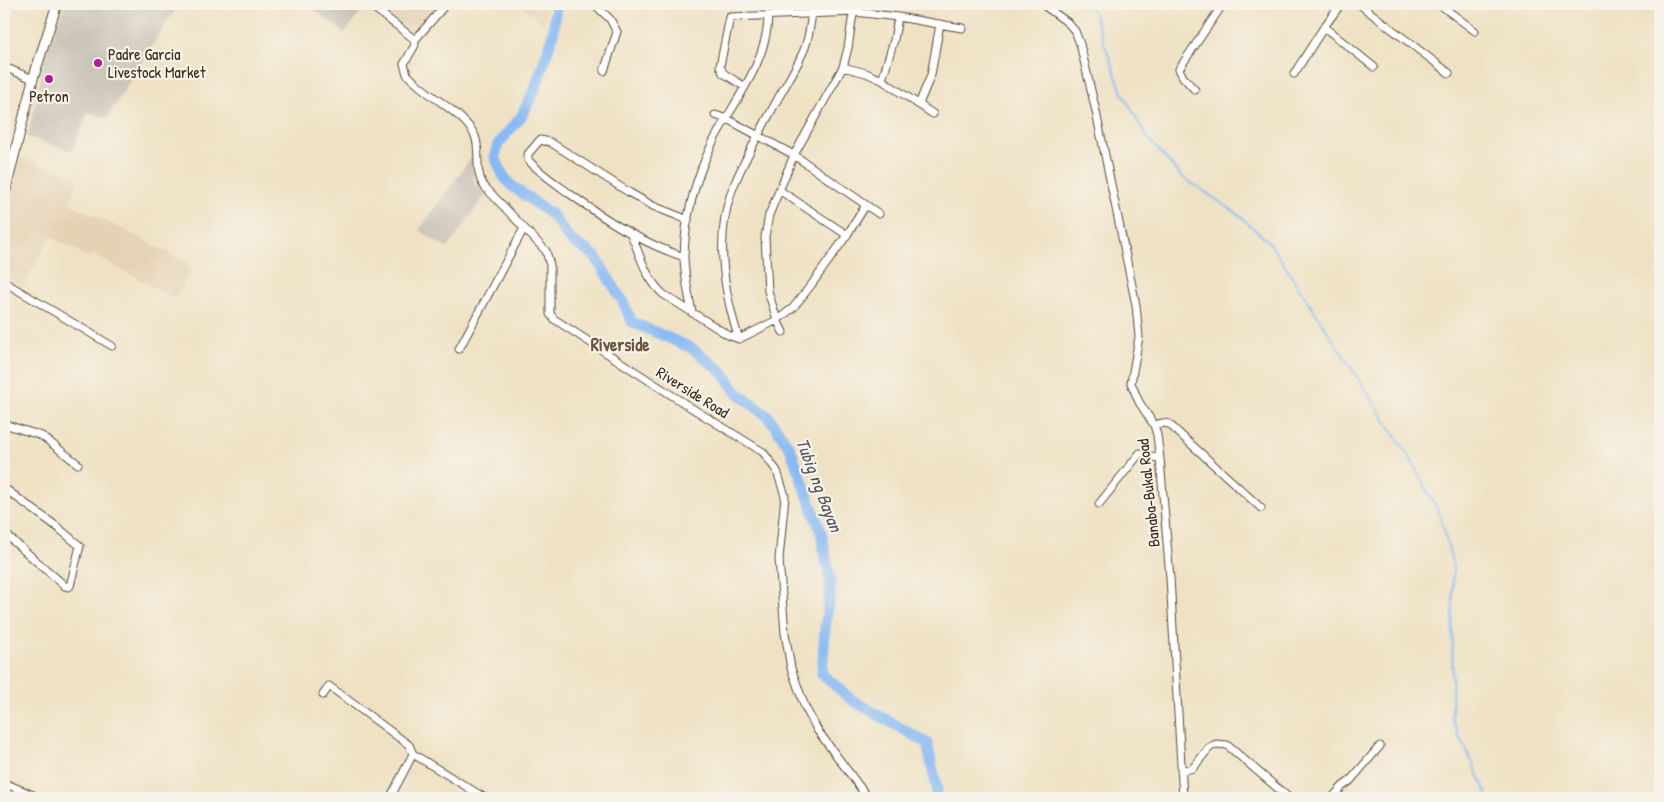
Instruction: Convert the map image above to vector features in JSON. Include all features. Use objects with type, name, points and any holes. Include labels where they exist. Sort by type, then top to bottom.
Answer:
[{"type":"main road","points":[[4,197],[33,79],[57,4]]},
{"type":"street","points":[[369,4],[410,35],[414,41]]},
{"type":"street","name":"Riverside Road","points":[[446,4],[414,41],[414,47],[404,64],[406,74],[471,129],[477,142],[478,176],[483,185],[546,252],[550,265],[550,314],[554,319],[690,407],[764,452],[777,471],[785,496],[779,559],[791,668],[805,707],[818,731],[868,798]]},
{"type":"street","points":[[594,4],[610,19],[617,32],[604,71]]},
{"type":"street","points":[[848,4],[852,12]]},
{"type":"street","points":[[783,332],[777,320],[768,291],[765,237],[769,215],[794,155],[843,67],[848,48],[852,12],[856,4]]},
{"type":"street","name":"Banaba-Bukal Road","points":[[1042,4],[1067,22],[1075,31],[1080,44],[1136,305],[1139,337],[1131,383],[1157,435],[1170,578],[1183,798]]},
{"type":"street","points":[[1195,90],[1182,77],[1179,70],[1223,4]]},
{"type":"street","points":[[1294,74],[1341,4]]},
{"type":"street","points":[[1359,4],[1449,73]]},
{"type":"street","points":[[1439,4],[1475,32]]},
{"type":"street","points":[[744,87],[723,73],[720,66],[730,17],[852,12],[898,17],[962,28]]},
{"type":"street","points":[[739,339],[730,311],[724,282],[725,221],[731,194],[759,134],[804,50],[809,34],[812,13]]},
{"type":"street","points":[[692,313],[684,257],[688,220],[698,178],[714,142],[764,45],[768,30],[768,14]]},
{"type":"street","points":[[882,80],[893,47],[898,17]]},
{"type":"street","points":[[919,104],[930,75],[940,24]]},
{"type":"street","points":[[1324,27],[1374,67]]},
{"type":"street","points":[[4,67],[33,79]]},
{"type":"street","points":[[843,67],[866,73],[882,80],[933,114]]},
{"type":"street","points":[[716,116],[759,134],[794,155],[879,214]]},
{"type":"street","points":[[684,257],[663,250],[602,218],[537,170],[528,160],[528,154],[540,140],[550,142],[653,206],[688,220]]},
{"type":"street","points":[[779,190],[847,235]]},
{"type":"street","points":[[631,234],[648,275],[656,288],[692,313],[728,335],[739,339],[777,320],[793,308],[847,235],[866,205]]},
{"type":"street","points":[[459,349],[524,228]]},
{"type":"street","points":[[4,282],[112,346]]},
{"type":"street","points":[[1154,426],[1163,423],[1169,424],[1261,508]]},
{"type":"street","points":[[4,424],[42,436],[78,464]]},
{"type":"street","points":[[1099,504],[1140,452],[1160,459]]},
{"type":"street","points":[[4,488],[80,546],[70,586],[65,586],[4,533]]},
{"type":"street","points":[[323,695],[329,686],[409,745],[413,754],[485,798]]},
{"type":"street","points":[[1181,771],[1193,768],[1209,748],[1216,744],[1227,746],[1289,798]]},
{"type":"street","points":[[1332,798],[1350,781],[1380,746]]},
{"type":"street","points":[[390,798],[413,754]]},
{"type":"street","points":[[4,783],[40,798]]},
{"type":"shaded area","name":"Padre Garcia Livestock Market","points":[[65,4],[171,4],[175,10],[107,118],[88,112],[72,151],[27,137],[44,59]]},
{"type":"shaded area","points":[[307,4],[361,4],[365,7],[345,33]]},
{"type":"shaded area","points":[[397,4],[441,4],[416,36],[389,15]]},
{"type":"shaded area","points":[[519,4],[548,4],[544,24]]},
{"type":"shaded area","points":[[473,155],[474,183],[486,194],[447,249],[419,230]]},
{"type":"shaded area","points":[[20,157],[79,179],[69,203],[186,261],[190,272],[175,299],[92,254],[90,258],[51,236],[21,291],[4,279],[4,234]]},
{"type":"waterway","name":"Tubig ng Bayan","points":[[556,4],[553,34],[535,89],[521,117],[498,144],[495,157],[504,177],[512,186],[552,215],[573,242],[595,256],[623,302],[632,322],[691,348],[722,371],[736,392],[768,416],[790,448],[821,532],[831,586],[825,628],[822,674],[852,700],[927,743],[937,789],[935,798]]},
{"type":"waterway","points":[[1090,4],[1122,92],[1146,136],[1181,176],[1235,212],[1270,243],[1410,458],[1440,515],[1453,566],[1452,720],[1489,798]]},
{"type":"place","name":"Padre Garcia Livestock Market","points":[[98,63]]},
{"type":"place","name":"Petron","points":[[49,79]]},
{"type":"district","name":"Riverside","points":[[620,345]]}]
